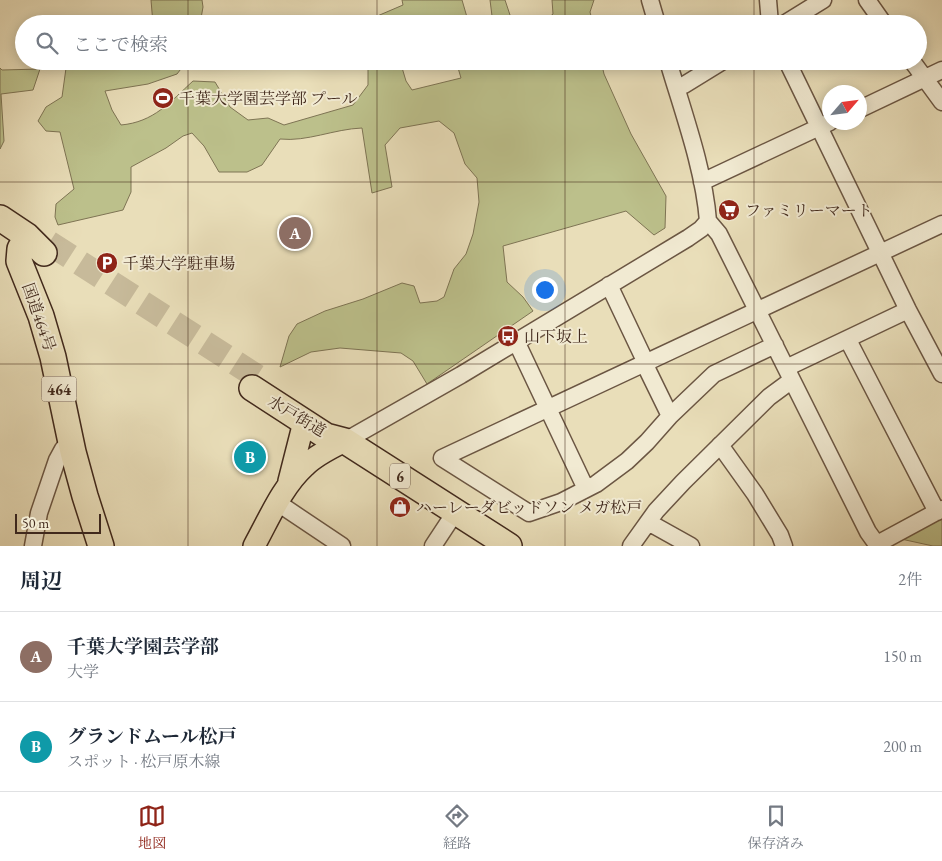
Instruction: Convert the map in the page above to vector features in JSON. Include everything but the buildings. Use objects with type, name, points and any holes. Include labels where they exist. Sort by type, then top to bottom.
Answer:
[{"type":"highway","name":"国道464号","points":[[0,218],[40,244],[20,249],[19,261],[41,316],[53,357],[71,443],[101,546]]},
{"type":"highway","name":"水戸街道","points":[[345,441],[335,427],[255,383],[304,422],[326,436],[345,441],[508,546]]},
{"type":"main road","points":[[283,494],[304,422]]},
{"type":"main road","points":[[254,546],[283,494],[306,465],[327,450],[345,441]]},
{"type":"street","points":[[650,0],[654,15]]},
{"type":"street","points":[[768,0],[769,15]]},
{"type":"street","points":[[799,15],[823,0]]},
{"type":"street","points":[[867,0],[878,15]]},
{"type":"street","points":[[671,70],[702,182],[708,221],[719,234],[868,532],[881,544],[939,510],[848,340]]},
{"type":"street","points":[[676,87],[684,85],[708,70]]},
{"type":"street","points":[[792,70],[822,122]]},
{"type":"street","points":[[918,70],[942,102]]},
{"type":"street","points":[[867,106],[942,70]]},
{"type":"street","points":[[702,182],[822,126]]},
{"type":"street","points":[[826,130],[880,252],[942,374]]},
{"type":"street","points":[[345,441],[516,342],[609,284],[688,238],[701,230],[708,221]]},
{"type":"street","points":[[774,346],[714,374],[627,460],[596,484],[561,502],[529,513],[442,458],[942,224]]},
{"type":"street","points":[[609,284],[670,416]]},
{"type":"street","points":[[632,546],[648,522],[683,482],[769,397],[789,374],[848,340],[908,310]]},
{"type":"street","points":[[516,342],[586,489]]},
{"type":"street","points":[[33,546],[39,513],[57,460],[63,449],[71,443]]},
{"type":"street","points":[[720,445],[755,494],[780,535],[784,546]]},
{"type":"street","points":[[283,494],[342,546]]},
{"type":"street","points":[[433,546],[456,511]]},
{"type":"street","points":[[648,522],[690,546]]},
{"type":"green space","points":[[151,0],[202,0],[202,15],[152,15]]},
{"type":"green space","points":[[402,0],[462,0],[466,15],[380,15],[403,5]]},
{"type":"green space","points":[[490,0],[505,0],[510,15],[492,15]]},
{"type":"green space","points":[[552,0],[594,0],[591,15],[552,15]]},
{"type":"green space","points":[[0,68],[2,70],[40,70],[33,90],[1,94],[4,141],[0,149]]},
{"type":"green space","points":[[66,70],[180,70],[177,74],[148,84],[105,91],[112,110],[121,125],[143,120],[161,110],[193,81],[215,82],[230,107],[248,120],[268,118],[284,125],[353,105],[368,85],[368,70],[403,70],[406,81],[412,90],[461,78],[459,70],[603,70],[631,134],[666,196],[665,228],[654,235],[626,211],[503,246],[507,282],[523,297],[533,311],[427,384],[413,361],[401,353],[340,348],[311,352],[280,367],[289,336],[297,324],[325,311],[363,299],[402,283],[414,286],[420,303],[437,301],[444,297],[454,269],[466,254],[473,234],[479,202],[477,178],[465,164],[454,133],[439,121],[400,128],[385,145],[392,187],[372,193],[362,128],[300,139],[280,139],[262,165],[247,172],[219,172],[204,146],[192,133],[183,136],[166,148],[131,167],[131,192],[123,210],[58,225],[55,217],[56,204],[74,189],[60,132],[46,131],[38,121],[46,107],[62,97]]},
{"type":"green space","points":[[942,518],[942,546],[933,546],[901,539]]},
{"type":"tunnel","points":[[49,243],[259,378]]},
{"type":"place","name":"千葉大学園芸学部 プール","points":[[163,98]]},
{"type":"place","name":"ファミリーマート","points":[[729,210]]},
{"type":"place","name":"千葉大学園芸学部","points":[[295,233]]},
{"type":"place","name":"千葉大学駐車場","points":[[107,263]]},
{"type":"place","name":"山下坂上","points":[[508,336]]},
{"type":"place","name":"グランドムール松戸","points":[[250,457]]},
{"type":"place","name":"ハーレーダビッドソン メガ松戸","points":[[400,507]]}]
